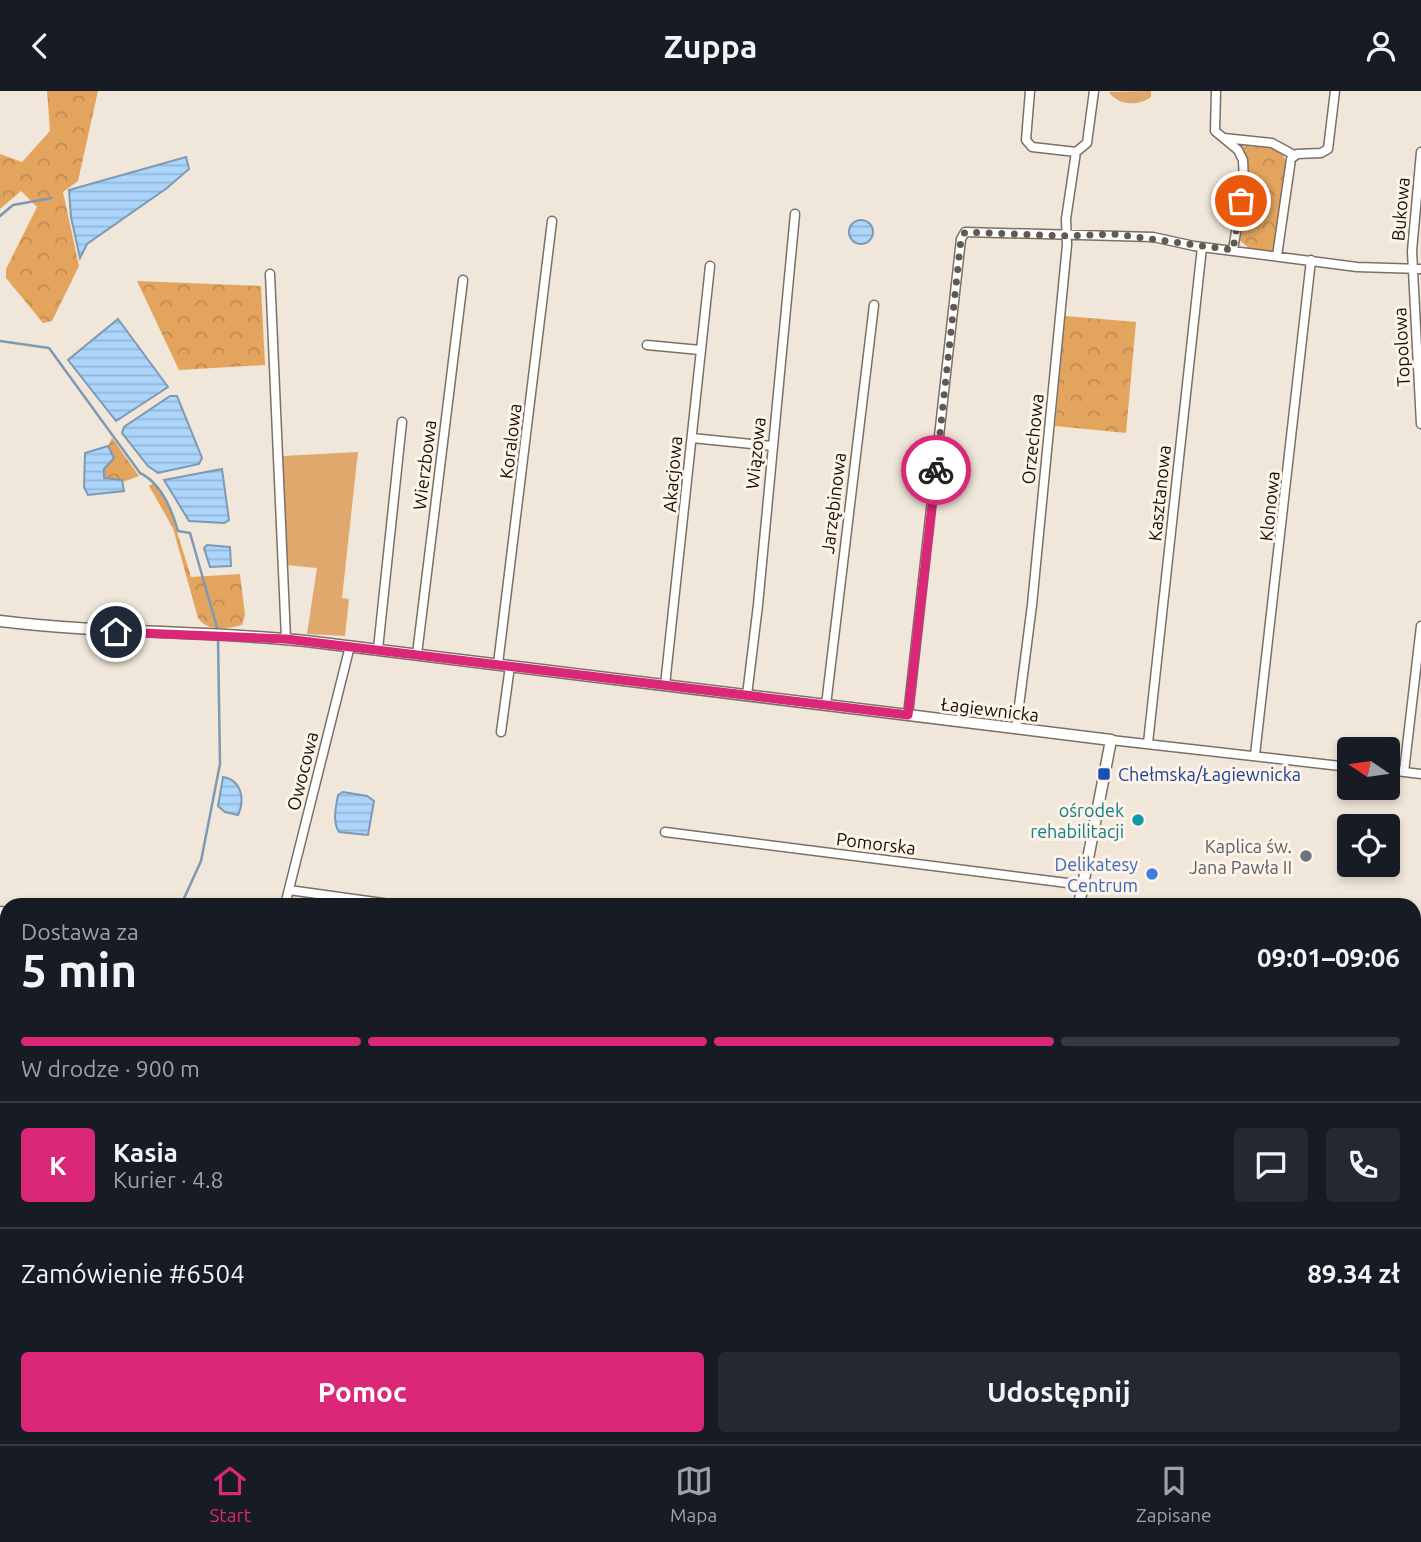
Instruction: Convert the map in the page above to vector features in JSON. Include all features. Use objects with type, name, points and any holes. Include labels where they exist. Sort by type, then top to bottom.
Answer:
[{"type":"street","points":[[1030,91],[1026,141],[1032,147],[1076,152]]},
{"type":"street","name":"Orzechowa","points":[[1016,729],[1032,605],[1068,236],[1066,219],[1076,152],[1087,143],[1094,91]]},
{"type":"street","points":[[1216,91],[1215,131],[1238,150],[1244,169],[1233,250]]},
{"type":"street","points":[[1224,138],[1272,143],[1294,155],[1321,153],[1328,149],[1335,91]]},
{"type":"street","name":"Bukowa","points":[[1417,268],[1421,152]]},
{"type":"street","points":[[1277,256],[1288,170],[1294,155]]},
{"type":"street","name":"Wiązowa","points":[[747,695],[795,214]]},
{"type":"street","name":"Koralowa","points":[[498,664],[552,221]]},
{"type":"street","points":[[908,715],[961,239],[968,231],[1153,237],[1202,247],[1357,267],[1417,268]]},
{"type":"street","name":"Kasztanowa","points":[[1148,743],[1202,247]]},
{"type":"street","name":"Klonowa","points":[[1255,755],[1311,260]]},
{"type":"street","name":"Akacjowa","points":[[665,685],[710,266]]},
{"type":"street","name":"Topolowa","points":[[1417,268],[1421,424]]},
{"type":"street","points":[[270,274],[286,639]]},
{"type":"street","name":"Wierzbowa","points":[[417,654],[463,280]]},
{"type":"street","name":"Jarzębinowa","points":[[826,705],[874,305]]},
{"type":"street","points":[[647,345],[700,350]]},
{"type":"street","points":[[378,649],[402,422]]},
{"type":"street","points":[[692,438],[772,446]]},
{"type":"street","name":"Łagiewnicka","points":[[0,621],[93,631],[286,639],[1016,729],[1337,765]]},
{"type":"street","points":[[1404,772],[1421,626]]},
{"type":"street","name":"Owocowa","points":[[287,898],[350,646]]},
{"type":"street","points":[[502,732],[510,666]]},
{"type":"street","points":[[1080,898],[1111,740]]},
{"type":"street","points":[[1400,772],[1421,774]]},
{"type":"street","name":"Pomorska","points":[[665,832],[1083,885]]},
{"type":"street","points":[[289,890],[347,898]]},
{"type":"shaded area","points":[[1151,91],[1151,97],[1134,103],[1117,100],[1109,92]]},
{"type":"shaded area","points":[[358,452],[342,598],[349,599],[345,636],[307,634],[317,568],[285,565],[283,456]]},
{"type":"green space","points":[[47,91],[98,91],[78,181],[63,192],[79,266],[52,321],[43,323],[6,278],[6,269],[37,207],[21,191],[0,209],[0,154],[22,162],[50,131]]},
{"type":"green space","points":[[1240,147],[1277,150],[1286,163],[1273,251],[1251,250],[1237,238],[1246,162]]},
{"type":"green space","points":[[137,281],[261,286],[265,365],[179,370]]},
{"type":"green space","points":[[1065,316],[1136,322],[1126,433],[1055,426]]},
{"type":"green space","points":[[112,438],[139,476],[123,482],[104,478],[104,469],[114,458],[108,446]]},
{"type":"green space","points":[[154,483],[170,509],[191,577],[240,574],[245,615],[242,625],[212,627],[198,618],[173,528],[149,486]]},
{"type":"water","points":[[186,157],[189,169],[167,188],[87,244],[80,258],[71,217],[69,190]]},
{"type":"water","points":[[861,220],[869,224],[873,232],[869,240],[861,244],[853,240],[849,232],[853,224]]},
{"type":"water","points":[[118,319],[168,387],[116,421],[68,360]]},
{"type":"water","points":[[170,396],[177,396],[202,458],[199,464],[158,473],[148,466],[122,433],[124,427]]},
{"type":"water","points":[[108,446],[114,458],[104,469],[104,478],[122,480],[124,491],[88,495],[84,487],[85,453]]},
{"type":"water","points":[[222,469],[229,520],[224,523],[189,521],[164,480]]},
{"type":"water","points":[[207,545],[230,547],[231,566],[210,567],[204,548]]},
{"type":"water","points":[[223,777],[234,782],[240,791],[238,815],[225,812],[218,806]]},
{"type":"water","points":[[343,792],[367,796],[374,801],[368,835],[339,832],[336,809],[338,795]]},
{"type":"waterway","points":[[0,216],[13,205],[52,198]]},
{"type":"waterway","points":[[0,341],[49,348],[140,473],[160,490],[178,531],[190,533],[218,631]]},
{"type":"waterway","points":[[184,898],[201,861],[220,764],[218,638]]},
{"type":"way so far","points":[[936,470],[961,239],[965,232],[1068,236],[1114,234],[1153,237],[1194,246],[1233,250],[1241,201]]},
{"type":"place","name":"Chełmska/Łagiewnicka","points":[[1104,774]]},
{"type":"place","name":"ośrodek rehabilitacji","points":[[1138,820]]},
{"type":"place","name":"Kaplica św. Jana Pawła II","points":[[1306,856]]},
{"type":"place","name":"Delikatesy Centrum","points":[[1152,874]]},
{"type":"route","points":[[116,632],[286,639],[908,715],[936,470]]}]
